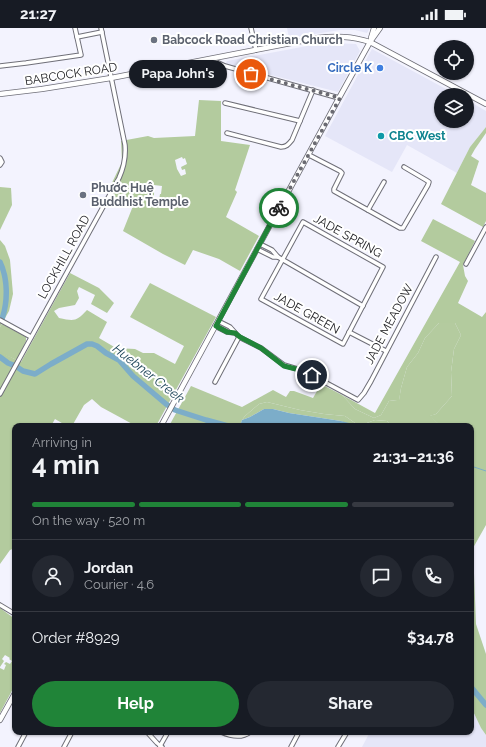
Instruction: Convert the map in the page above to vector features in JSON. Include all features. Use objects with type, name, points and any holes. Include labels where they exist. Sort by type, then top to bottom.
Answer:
[{"type":"main road","points":[[370,42],[374,28]]},
{"type":"main road","points":[[163,423],[370,42],[380,28]]},
{"type":"main road","name":"BABCOCK ROAD","points":[[0,94],[111,78],[333,36],[353,37],[370,42],[486,104]]},
{"type":"main road","points":[[0,720],[12,698]]},
{"type":"street","points":[[0,66],[81,55],[76,28]]},
{"type":"street","points":[[251,28],[256,50]]},
{"type":"street","points":[[77,37],[102,30]]},
{"type":"street","name":"LOCKHILL ROAD","points":[[0,394],[124,166],[126,158],[125,145],[102,30]]},
{"type":"street","points":[[210,59],[225,66],[340,98]]},
{"type":"street","points":[[227,132],[285,147],[292,140],[313,90]]},
{"type":"street","points":[[225,103],[300,121]]},
{"type":"street","points":[[309,155],[340,171],[342,174],[334,191],[400,228],[403,228],[429,182],[404,167]]},
{"type":"street","points":[[0,158],[2,162],[0,166]]},
{"type":"street","points":[[368,210],[384,182]]},
{"type":"street","name":"JADE SPRING","points":[[282,260],[303,222],[384,267],[363,306]]},
{"type":"street","points":[[466,264],[486,227]]},
{"type":"street","points":[[260,244],[270,249],[278,258]]},
{"type":"street","points":[[257,249],[282,260],[363,306],[349,332],[386,351]]},
{"type":"street","points":[[267,254],[270,249]]},
{"type":"street","name":"JADE MEADOW","points":[[240,337],[261,348],[284,366],[304,371],[358,400],[367,387],[436,257]]},
{"type":"street","name":"JADE GREEN","points":[[282,260],[261,299],[343,344],[349,332]]},
{"type":"street","points":[[0,320],[31,337]]},
{"type":"street","points":[[215,382],[240,337],[228,326],[218,321]]},
{"type":"street","points":[[216,326],[230,333],[235,333]]},
{"type":"street","points":[[225,331],[228,326]]},
{"type":"street","points":[[0,605],[12,612]]},
{"type":"street","points":[[18,747],[24,735]]},
{"type":"street","points":[[64,747],[70,735]]},
{"type":"street","points":[[150,735],[161,746],[166,735]]},
{"type":"street","points":[[233,735],[245,735]]},
{"type":"street","points":[[291,747],[297,735]]},
{"type":"street","points":[[338,747],[345,735]]},
{"type":"shaded area","points":[[287,28],[370,28],[367,33],[355,30],[340,30],[289,38]]},
{"type":"shaded area","points":[[332,43],[356,44],[360,51],[338,92],[226,63],[227,61],[307,46]]},
{"type":"shaded area","points":[[372,49],[444,88],[434,88],[434,128],[474,128],[474,104],[486,111],[486,127],[470,147],[457,173],[407,145],[392,172],[325,136]]},
{"type":"shaded area","points":[[474,713],[486,735],[486,747],[362,747],[368,735],[474,735]]},
{"type":"green space","points":[[199,100],[221,101],[221,141],[250,145],[235,190],[237,192],[226,217],[259,236],[240,271],[219,259],[193,250],[185,265],[123,231],[133,206],[114,197],[109,189],[122,162],[121,141],[148,136],[154,138],[195,136]],"holes":[[[182,157],[183,159],[185,158],[187,164],[181,167],[182,170],[185,169],[186,174],[181,176],[177,169],[175,160]],[[154,185],[162,186],[159,200],[154,199]]]},
{"type":"green space","points":[[486,127],[486,133],[471,156],[479,161],[471,185],[486,193],[486,221],[483,227],[441,204],[470,147]]},
{"type":"green space","points":[[0,187],[11,188],[12,205],[0,230]]},
{"type":"green space","points":[[433,219],[475,241],[463,265],[465,276],[468,281],[458,303],[482,317],[486,312],[486,525],[474,546],[474,423],[437,423],[429,416],[436,414],[452,396],[451,372],[454,349],[461,335],[455,323],[439,323],[425,338],[418,353],[407,367],[399,401],[389,401],[381,415],[374,418],[355,409],[342,395],[375,413],[460,262],[421,241]]},
{"type":"green space","points":[[0,240],[5,246],[10,260],[13,294],[9,311],[0,327]]},
{"type":"green space","points":[[70,273],[99,288],[114,303],[107,313],[91,304],[95,295],[79,287],[77,291],[79,298],[75,305],[59,308],[54,311],[59,318],[74,320],[80,317],[87,310],[107,322],[99,338],[116,348],[135,349],[143,353],[154,353],[175,364],[184,346],[130,317],[150,283],[216,317],[158,423],[130,423],[101,407],[92,399],[84,405],[74,423],[62,423],[55,419],[53,423],[12,423],[12,549],[0,564],[0,352],[21,362]]},
{"type":"green space","points":[[439,323],[455,323],[461,335],[454,349],[451,372],[452,396],[436,414],[430,416],[438,423],[389,423],[387,421],[375,420],[367,423],[355,423],[345,416],[300,410],[267,402],[259,404],[245,416],[241,423],[171,423],[191,386],[242,407],[273,390],[286,397],[290,391],[294,391],[313,398],[321,384],[342,395],[355,409],[374,418],[381,415],[389,401],[399,400],[407,367],[418,353],[425,338]]},
{"type":"green space","points":[[2,324],[26,337],[26,341],[17,360],[0,353],[0,327]]},
{"type":"green space","points":[[267,402],[300,410],[345,416],[355,423],[345,423],[273,409],[264,409],[242,420],[259,404]]},
{"type":"green space","points":[[375,420],[387,421],[389,423],[367,423]]},
{"type":"green space","points":[[474,573],[476,624],[486,654],[486,735],[474,713]]},
{"type":"green space","points":[[0,608],[12,617],[12,661],[5,655],[2,659],[4,661],[0,667]]},
{"type":"green space","points":[[12,661],[12,691],[0,713],[0,668],[4,670],[6,665],[4,664],[6,662],[10,664]]},
{"type":"water","points":[[264,409],[273,409],[349,423],[241,423],[242,420]]},
{"type":"waterway","name":"Huebner Creek","points":[[0,262],[6,283],[6,298],[2,319]]},
{"type":"waterway","name":"Huebner Creek","points":[[17,367],[23,371],[35,374],[87,344],[92,344],[119,360],[133,376],[175,410],[217,423]]},
{"type":"waterway","name":"Huebner Creek","points":[[0,357],[13,365]]},
{"type":"waterway","points":[[474,467],[486,471]]},
{"type":"waterway","name":"Huebner Creek","points":[[474,691],[486,705]]},
{"type":"way so far","points":[[251,74],[340,98],[279,208]]},
{"type":"place","name":"Babcock Road Christian Church","points":[[154,40]]},
{"type":"place","name":"Circle K","points":[[380,68]]},
{"type":"place","name":"Papa John's","points":[[251,74]]},
{"type":"place","name":"CBC West","points":[[381,136]]},
{"type":"place","name":"Phước Huệ Buddhist Temple","points":[[83,195]]},
{"type":"route","points":[[279,208],[216,326],[227,332],[235,333],[261,348],[284,366],[304,371],[312,375]]}]
